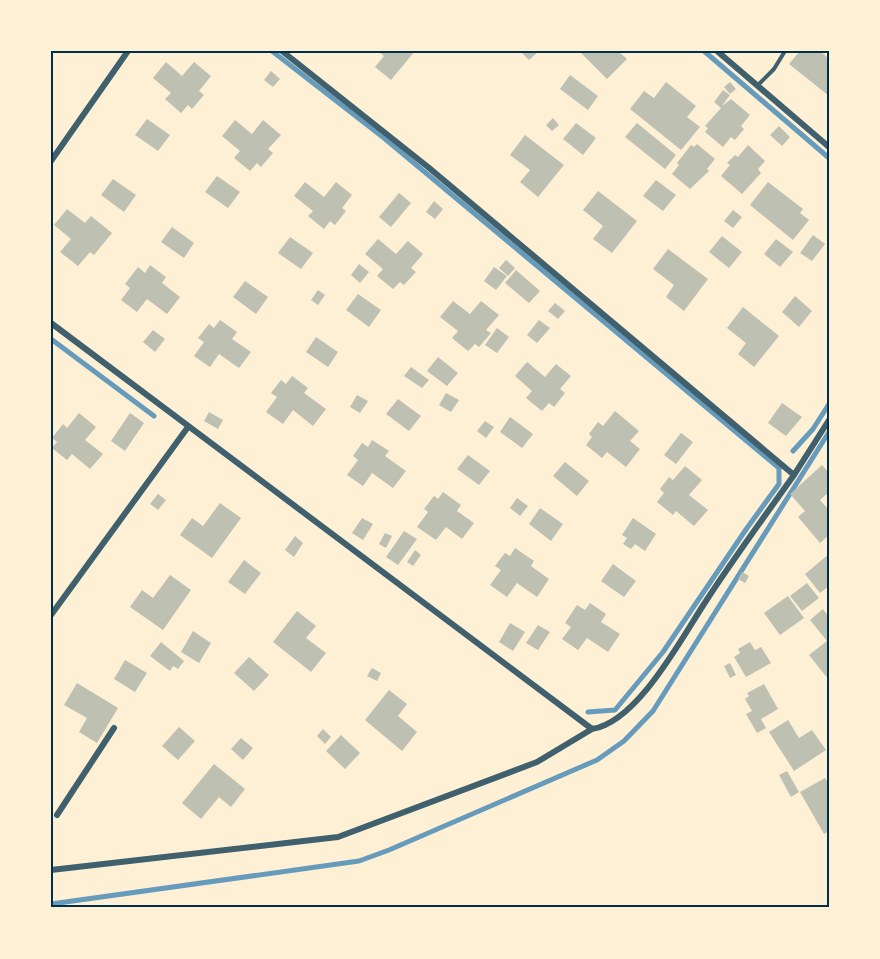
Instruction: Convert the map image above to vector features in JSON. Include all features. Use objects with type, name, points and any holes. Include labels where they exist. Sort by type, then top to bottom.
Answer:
[{"type":"street","points":[[51,161],[128,51]]},
{"type":"street","points":[[282,51],[428,167],[794,476]]},
{"type":"street","points":[[717,51],[829,147]]},
{"type":"street","points":[[51,323],[592,729]]},
{"type":"street","points":[[52,867],[338,837],[537,762],[592,729],[600,728],[631,706],[660,674],[706,601],[794,476],[829,420]]},
{"type":"street","points":[[51,615],[188,427]]},
{"type":"street","points":[[57,815],[114,728]]},
{"type":"lane","points":[[758,86],[774,69],[785,51]]},
{"type":"building","points":[[378,51],[415,51],[391,80],[375,67],[384,56]]},
{"type":"building","points":[[520,51],[539,51],[529,60]]},
{"type":"building","points":[[579,51],[618,51],[627,59],[607,79]]},
{"type":"building","points":[[800,51],[820,51],[829,59],[829,96],[789,64]]},
{"type":"building","points":[[166,62],[182,76],[194,62],[211,76],[199,91],[204,95],[192,109],[188,105],[181,113],[165,99],[171,93],[153,78]]},
{"type":"building","points":[[271,71],[280,79],[273,87],[264,80]]},
{"type":"building","points":[[570,75],[598,96],[588,110],[560,89]]},
{"type":"building","points":[[666,82],[696,106],[687,117],[700,127],[681,150],[630,109],[644,91],[654,98]]},
{"type":"building","points":[[730,82],[736,89],[730,94],[724,87]]},
{"type":"building","points":[[723,90],[730,95],[722,106],[731,99],[750,115],[741,126],[744,129],[735,140],[731,137],[723,147],[705,132],[708,128],[705,126],[721,108],[714,102]]},
{"type":"building","points":[[553,118],[559,125],[552,131],[546,125]]},
{"type":"building","points":[[147,119],[170,135],[158,151],[135,135]]},
{"type":"building","points":[[235,120],[252,134],[263,120],[281,135],[268,149],[273,153],[261,167],[257,163],[250,171],[234,158],[240,151],[222,136]]},
{"type":"building","points":[[576,123],[596,138],[583,155],[563,139]]},
{"type":"building","points":[[637,123],[676,155],[665,169],[625,137]]},
{"type":"building","points":[[779,126],[790,137],[782,146],[770,135]]},
{"type":"building","points":[[525,135],[564,165],[538,197],[520,182],[530,170],[510,155]]},
{"type":"building","points":[[697,144],[715,159],[707,169],[709,171],[690,189],[672,174],[679,165],[677,163],[691,145],[694,147]]},
{"type":"building","points":[[748,145],[765,161],[758,169],[761,173],[742,194],[721,176],[730,165],[727,163],[735,155],[738,157]]},
{"type":"building","points":[[217,176],[240,192],[228,208],[205,192]]},
{"type":"building","points":[[113,179],[136,195],[124,212],[101,195]]},
{"type":"building","points":[[656,180],[676,195],[663,211],[643,196]]},
{"type":"building","points":[[305,182],[324,197],[336,182],[352,195],[342,208],[346,211],[335,225],[330,221],[324,229],[308,216],[313,211],[294,196]]},
{"type":"building","points":[[768,182],[803,209],[800,213],[809,220],[793,240],[750,205]]},
{"type":"building","points":[[598,191],[637,221],[612,253],[593,239],[603,226],[583,210]]},
{"type":"building","points":[[399,193],[411,203],[391,227],[379,217]]},
{"type":"building","points":[[434,201],[443,209],[435,219],[426,212]]},
{"type":"building","points":[[67,209],[85,223],[91,216],[112,233],[94,255],[90,252],[78,266],[60,252],[71,239],[54,225]]},
{"type":"building","points":[[733,210],[742,217],[733,228],[724,221]]},
{"type":"building","points":[[172,227],[194,243],[184,258],[161,242]]},
{"type":"building","points":[[813,235],[825,244],[812,261],[800,253]]},
{"type":"building","points":[[722,236],[742,252],[729,268],[709,252]]},
{"type":"building","points":[[290,237],[313,253],[301,269],[278,253]]},
{"type":"building","points":[[378,239],[396,254],[408,241],[423,254],[411,268],[416,272],[404,285],[400,282],[393,289],[377,276],[383,269],[365,254]]},
{"type":"building","points":[[776,239],[793,252],[780,267],[764,254]]},
{"type":"building","points":[[668,249],[708,279],[684,311],[666,297],[674,285],[653,269]]},
{"type":"building","points":[[506,260],[515,268],[508,276],[499,268]]},
{"type":"building","points":[[359,264],[369,272],[360,283],[351,275]]},
{"type":"building","points":[[150,265],[166,277],[162,283],[180,297],[167,314],[147,299],[137,312],[121,300],[130,288],[125,284],[138,267],[145,273]]},
{"type":"building","points":[[494,267],[507,276],[496,290],[484,281]]},
{"type":"building","points":[[516,270],[540,291],[529,303],[505,283]]},
{"type":"building","points":[[245,281],[268,297],[256,314],[233,297]]},
{"type":"building","points":[[318,290],[325,295],[318,305],[311,300]]},
{"type":"building","points":[[358,294],[381,310],[369,327],[346,310]]},
{"type":"building","points":[[795,296],[812,311],[799,327],[782,312]]},
{"type":"building","points":[[453,301],[470,314],[481,301],[499,315],[486,330],[491,333],[479,347],[475,344],[468,351],[452,338],[458,331],[440,317]]},
{"type":"building","points":[[555,303],[565,311],[558,319],[548,311]]},
{"type":"building","points":[[743,307],[779,336],[754,367],[738,354],[746,343],[727,328]]},
{"type":"building","points":[[220,320],[237,332],[232,339],[251,352],[239,368],[219,354],[210,367],[194,356],[204,342],[198,338],[209,324],[214,328]]},
{"type":"building","points":[[539,320],[550,328],[537,343],[527,335]]},
{"type":"building","points":[[497,328],[509,337],[497,353],[485,345]]},
{"type":"building","points":[[153,330],[165,339],[155,352],[143,342]]},
{"type":"building","points":[[316,337],[338,352],[328,367],[306,352]]},
{"type":"building","points":[[438,357],[458,373],[447,386],[427,371]]},
{"type":"building","points":[[527,362],[545,377],[556,364],[571,376],[560,389],[565,393],[554,407],[549,403],[542,411],[526,398],[532,391],[515,376]]},
{"type":"building","points":[[411,367],[429,380],[422,388],[404,376]]},
{"type":"building","points":[[292,376],[308,388],[304,393],[326,409],[313,426],[293,410],[283,424],[266,412],[277,397],[271,393],[281,380],[286,384]]},
{"type":"building","points":[[446,393],[459,400],[451,412],[439,405]]},
{"type":"building","points":[[357,395],[368,401],[360,413],[350,407]]},
{"type":"building","points":[[398,399],[421,416],[409,431],[386,414]]},
{"type":"building","points":[[782,403],[802,417],[786,436],[768,423]]},
{"type":"building","points":[[615,411],[639,431],[630,441],[640,449],[626,467],[607,452],[602,458],[586,445],[592,437],[589,434],[598,422],[603,426]]},
{"type":"building","points":[[209,412],[223,420],[218,429],[204,421]]},
{"type":"building","points":[[79,413],[96,427],[85,440],[103,454],[90,469],[72,454],[67,460],[52,448],[57,442],[52,438],[63,424],[67,428]]},
{"type":"building","points":[[130,413],[144,423],[125,451],[111,441]]},
{"type":"building","points":[[510,417],[533,434],[522,448],[500,432]]},
{"type":"building","points":[[485,421],[494,427],[486,438],[477,431]]},
{"type":"building","points":[[681,433],[693,442],[676,464],[664,455]]},
{"type":"building","points":[[372,440],[389,451],[385,456],[406,471],[393,488],[372,473],[363,486],[347,475],[358,460],[353,456],[362,443],[368,447]]},
{"type":"building","points":[[468,455],[490,471],[479,485],[457,469]]},
{"type":"building","points":[[565,462],[589,481],[577,496],[553,476]]},
{"type":"building","points":[[822,465],[829,473],[829,492],[820,500],[829,510],[829,535],[820,543],[798,517],[805,511],[790,494]]},
{"type":"building","points":[[685,466],[702,480],[689,495],[708,510],[694,526],[676,511],[673,515],[657,502],[664,493],[660,489],[669,477],[673,480]]},
{"type":"building","points":[[443,492],[461,505],[457,511],[474,523],[462,539],[446,527],[436,540],[417,527],[428,512],[424,509],[434,496],[438,499]]},
{"type":"building","points":[[158,494],[166,500],[158,510],[150,504]]},
{"type":"building","points":[[517,498],[528,506],[520,516],[510,508]]},
{"type":"building","points":[[220,503],[241,518],[212,558],[180,535],[192,518],[203,526]]},
{"type":"building","points":[[540,508],[563,524],[551,541],[529,524]]},
{"type":"building","points":[[362,518],[373,524],[363,540],[352,533]]},
{"type":"building","points":[[633,518],[656,534],[645,551],[635,544],[631,549],[623,544],[627,538],[622,535]]},
{"type":"building","points":[[404,531],[417,539],[398,565],[386,557]]},
{"type":"building","points":[[385,533],[392,536],[386,548],[379,544]]},
{"type":"building","points":[[295,536],[303,543],[294,557],[285,550]]},
{"type":"building","points":[[515,548],[534,561],[531,566],[549,579],[537,597],[517,583],[507,597],[490,585],[501,570],[495,566],[505,553],[510,556]]},
{"type":"building","points":[[415,550],[421,555],[413,566],[407,562]]},
{"type":"building","points":[[829,554],[829,586],[820,593],[805,574]]},
{"type":"building","points":[[244,560],[261,573],[245,594],[228,582]]},
{"type":"building","points":[[613,564],[636,581],[624,597],[601,581]]},
{"type":"building","points":[[742,572],[749,576],[745,583],[738,579]]},
{"type":"building","points":[[170,575],[191,590],[163,630],[130,607],[142,590],[153,598]]},
{"type":"building","points":[[807,583],[819,598],[802,611],[790,596]]},
{"type":"building","points":[[788,596],[804,618],[780,635],[764,613]]},
{"type":"building","points":[[590,603],[606,614],[601,622],[620,634],[608,652],[587,638],[578,650],[562,639],[571,627],[565,623],[577,605],[585,610]]},
{"type":"building","points":[[823,609],[829,617],[829,680],[809,655],[827,641],[810,620]]},
{"type":"building","points":[[297,611],[316,626],[306,638],[326,653],[311,672],[273,642]]},
{"type":"building","points":[[510,623],[525,632],[513,651],[499,642]]},
{"type":"building","points":[[538,625],[550,632],[538,650],[526,643]]},
{"type":"building","points":[[193,631],[211,643],[199,663],[181,652]]},
{"type":"building","points":[[161,642],[184,661],[178,669],[173,666],[170,671],[150,656]]},
{"type":"building","points":[[750,642],[755,650],[761,647],[771,663],[746,677],[734,657],[740,653],[738,649]]},
{"type":"building","points":[[249,657],[269,675],[254,691],[234,673]]},
{"type":"building","points":[[125,660],[147,673],[135,692],[114,679]]},
{"type":"building","points":[[730,663],[736,675],[730,678],[724,666]]},
{"type":"building","points":[[372,668],[381,673],[377,681],[367,676]]},
{"type":"building","points":[[77,683],[118,708],[97,743],[79,732],[87,718],[64,705]]},
{"type":"building","points":[[764,684],[778,709],[761,719],[766,728],[757,733],[746,714],[752,711],[745,699],[749,696],[747,693]]},
{"type":"building","points":[[389,690],[407,704],[398,716],[417,732],[402,751],[365,720]]},
{"type":"building","points":[[788,720],[799,738],[812,730],[826,750],[794,771],[769,732]]},
{"type":"building","points":[[179,727],[195,741],[178,760],[162,746]]},
{"type":"building","points":[[323,729],[331,737],[325,744],[317,736]]},
{"type":"building","points":[[341,735],[360,753],[345,769],[326,751]]},
{"type":"building","points":[[241,738],[253,748],[243,760],[231,749]]},
{"type":"building","points":[[214,764],[245,789],[231,807],[219,797],[201,819],[182,803]]},
{"type":"building","points":[[787,771],[799,792],[791,797],[779,775]]},
{"type":"building","points":[[825,778],[829,784],[829,831],[824,834],[800,792]]},
{"type":"waterway","points":[[272,51],[384,138],[779,468],[779,484],[663,652],[615,710],[588,712]]},
{"type":"waterway","points":[[704,51],[829,158]]},
{"type":"waterway","points":[[51,339],[154,416]]},
{"type":"waterway","points":[[793,451],[813,429],[829,404]]},
{"type":"waterway","points":[[51,904],[359,861],[597,760],[624,741],[653,711],[829,432]]}]
